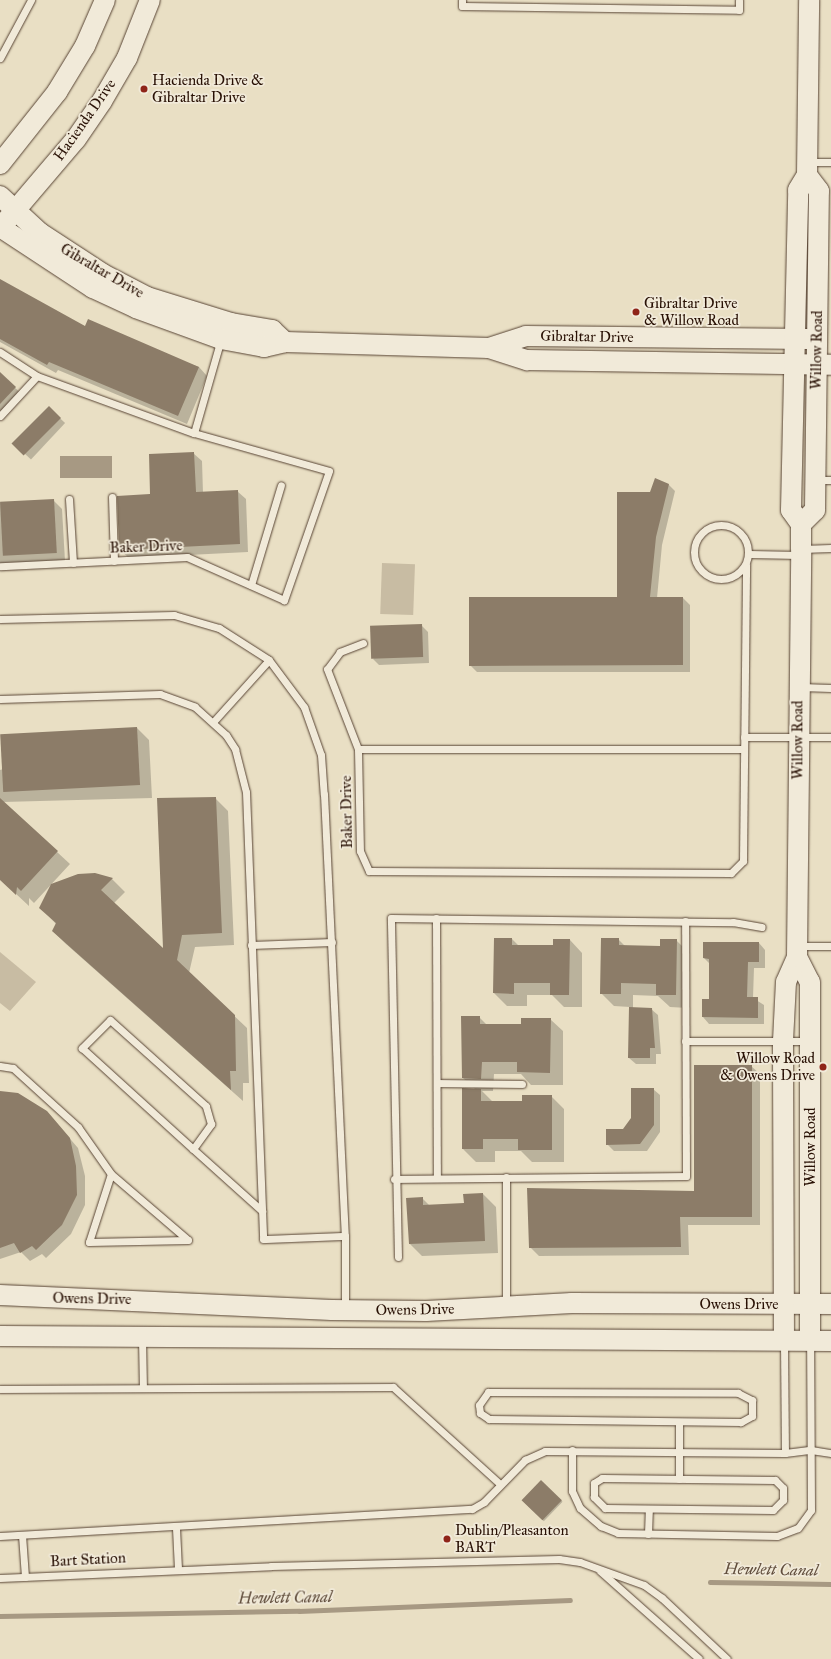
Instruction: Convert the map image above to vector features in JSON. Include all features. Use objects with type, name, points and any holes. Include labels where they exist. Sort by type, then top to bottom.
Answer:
[{"type":"street","points":[[0,164],[57,92],[85,46],[105,0]]},
{"type":"street","name":"Hacienda Drive","points":[[0,227],[76,139],[102,101],[127,58],[150,0]]},
{"type":"street","name":"Willow Road","points":[[784,1339],[783,1041],[786,982],[797,952],[798,687],[801,552],[801,524],[791,510],[794,339],[798,190],[807,168],[809,0]]},
{"type":"street","name":"Willow Road","points":[[801,524],[815,510],[823,480],[824,339],[819,191],[807,168]]},
{"type":"street","name":"Gibraltar Drive","points":[[0,196],[40,233],[103,274],[147,297],[264,347],[285,342],[489,348],[527,360],[824,365]]},
{"type":"street","name":"Gibraltar Drive","points":[[0,227],[93,288],[144,311],[223,330]]},
{"type":"street","name":"Gibraltar Drive","points":[[489,348],[526,336],[824,339]]},
{"type":"street","name":"Willow Road","points":[[797,952],[810,982],[810,1340]]},
{"type":"street","name":"Owens Drive","points":[[0,1295],[345,1310],[506,1306],[831,1304]]},
{"type":"street","name":"Owens Drive","points":[[0,1336],[784,1339],[831,1341]]},
{"type":"lane","points":[[0,58],[31,0]]},
{"type":"lane","points":[[462,0],[462,6],[739,10],[739,0]]},
{"type":"lane","points":[[807,168],[831,162]]},
{"type":"lane","points":[[0,352],[37,376],[194,433],[223,330]]},
{"type":"lane","points":[[0,416],[37,376]]},
{"type":"lane","name":"Baker Drive","points":[[0,566],[187,557],[284,600],[329,471],[194,433]]},
{"type":"lane","points":[[251,585],[282,485]]},
{"type":"lane","points":[[112,497],[114,561]]},
{"type":"lane","points":[[69,499],[73,563]]},
{"type":"lane","points":[[363,644],[340,652],[327,669],[358,749],[744,749],[746,565],[749,554],[743,535],[726,525],[706,529],[694,547],[696,564],[708,576],[729,579],[746,565]]},
{"type":"lane","points":[[749,554],[801,552],[831,548]]},
{"type":"lane","points":[[0,619],[174,615],[219,628],[269,660],[304,707],[321,755],[332,942],[345,1236],[345,1310]]},
{"type":"lane","points":[[214,721],[269,660]]},
{"type":"lane","points":[[798,687],[831,688]]},
{"type":"lane","points":[[0,699],[160,694],[195,707],[214,721],[234,749],[246,792],[263,1239],[345,1236]]},
{"type":"lane","points":[[744,737],[831,737]]},
{"type":"lane","name":"Baker Drive","points":[[358,749],[360,851],[369,871],[731,872],[743,861],[744,749]]},
{"type":"lane","points":[[398,1257],[394,1179],[391,918],[733,922],[762,927]]},
{"type":"lane","points":[[436,918],[437,1178]]},
{"type":"lane","points":[[394,1179],[686,1176],[685,921]]},
{"type":"lane","points":[[251,945],[332,942]]},
{"type":"lane","points":[[797,952],[831,946]]},
{"type":"lane","points":[[193,1149],[211,1124],[206,1106],[110,1020],[82,1048],[193,1149],[262,1211]]},
{"type":"lane","points":[[685,1041],[810,1040]]},
{"type":"lane","points":[[0,1066],[13,1068],[78,1127],[111,1174],[188,1240],[89,1242],[111,1174]]},
{"type":"lane","points":[[437,1083],[522,1084]]},
{"type":"lane","points":[[506,1177],[506,1306]]},
{"type":"lane","points":[[142,1336],[143,1388]]},
{"type":"lane","points":[[784,1339],[785,1453]]},
{"type":"lane","points":[[572,1450],[572,1491],[580,1508],[601,1526],[618,1533],[777,1536],[798,1528],[811,1510],[810,1340]]},
{"type":"lane","points":[[0,1389],[393,1387],[500,1484]]},
{"type":"lane","points":[[488,1392],[738,1393],[752,1400],[752,1416],[741,1422],[679,1422],[489,1419],[480,1413],[479,1405],[488,1392]]},
{"type":"lane","points":[[679,1422],[679,1479]]},
{"type":"lane","points":[[0,1536],[176,1528],[251,1519],[472,1509],[484,1502],[500,1484],[534,1455],[572,1450],[785,1453],[811,1450],[831,1453]]},
{"type":"lane","points":[[602,1478],[775,1480],[783,1488],[783,1500],[773,1510],[649,1509],[605,1508],[594,1497],[594,1483],[602,1478]]},
{"type":"lane","points":[[648,1534],[649,1509]]},
{"type":"lane","points":[[176,1528],[178,1569]]},
{"type":"lane","points":[[22,1535],[24,1576]]},
{"type":"lane","name":"Bart Station","points":[[0,1578],[178,1569],[539,1559],[595,1567],[644,1585],[662,1598],[728,1659]]},
{"type":"lane","points":[[595,1567],[700,1659]]},
{"type":"shaded area","points":[[60,456],[112,456],[112,478],[60,478]]},
{"type":"shaded area","points":[[382,563],[415,564],[413,615],[380,614]]},
{"type":"shaded area","points":[[0,952],[36,982],[10,1011],[0,1003]]},
{"type":"building","points":[[0,279],[85,326],[88,319],[199,367],[178,416],[49,362],[47,365],[0,339]]},
{"type":"building","points":[[0,372],[16,387],[0,404]]},
{"type":"building","points":[[49,406],[61,418],[24,455],[12,443]]},
{"type":"building","points":[[194,452],[196,492],[238,490],[240,544],[119,550],[117,496],[150,494],[149,454]]},
{"type":"building","points":[[655,478],[669,484],[656,537],[650,597],[683,597],[683,665],[469,666],[469,597],[617,597],[617,492],[650,492]]},
{"type":"building","points":[[54,499],[57,553],[3,556],[0,502]]},
{"type":"building","points":[[422,624],[423,657],[371,659],[370,626]]},
{"type":"building","points":[[137,727],[140,785],[3,792],[0,734]]},
{"type":"building","points":[[216,797],[222,933],[182,935],[177,960],[235,1015],[236,1071],[230,1071],[231,1090],[52,931],[56,923],[39,908],[51,884],[78,874],[95,873],[113,878],[101,890],[163,948],[157,798]]},
{"type":"building","points":[[0,798],[58,851],[21,891],[17,887],[16,895],[0,880]]},
{"type":"building","points":[[494,938],[512,938],[512,945],[553,945],[553,939],[570,939],[569,995],[550,995],[550,983],[514,983],[514,994],[493,993]]},
{"type":"building","points":[[601,938],[619,938],[619,945],[660,946],[660,939],[677,939],[676,995],[656,995],[656,984],[621,983],[621,994],[600,994]]},
{"type":"building","points":[[703,942],[759,942],[759,962],[748,962],[747,997],[758,997],[758,1018],[702,1017],[702,999],[709,999],[709,959],[703,958]]},
{"type":"building","points":[[629,1007],[652,1008],[655,1048],[650,1048],[650,1058],[628,1058]]},
{"type":"building","points":[[461,1016],[480,1016],[480,1024],[521,1024],[521,1018],[551,1018],[550,1073],[517,1072],[517,1062],[482,1062],[481,1079],[462,1078]]},
{"type":"building","points":[[694,1065],[752,1065],[752,1217],[680,1217],[681,1247],[529,1248],[527,1188],[694,1191]]},
{"type":"building","points":[[462,1088],[481,1089],[481,1101],[522,1101],[522,1095],[552,1095],[552,1150],[518,1150],[518,1139],[483,1139],[483,1149],[462,1149]]},
{"type":"building","points":[[631,1088],[654,1088],[654,1125],[640,1144],[606,1145],[606,1129],[623,1129],[631,1118]]},
{"type":"building","points":[[0,1091],[18,1093],[47,1111],[70,1138],[76,1166],[77,1195],[62,1225],[36,1250],[32,1246],[20,1253],[14,1243],[0,1248]]},
{"type":"building","points":[[483,1193],[485,1241],[409,1244],[406,1198],[423,1197],[423,1205],[464,1203],[463,1194]]},
{"type":"building","points":[[541,1480],[562,1500],[542,1520],[522,1500]]},
{"type":"waterway","name":"Hewlett Canal","points":[[710,1582],[831,1584]]},
{"type":"waterway","name":"Hewlett Canal","points":[[0,1616],[299,1611],[570,1600]]},
{"type":"place","name":"Hacienda Drive & Gibraltar Drive","points":[[144,89]]},
{"type":"place","name":"Gibraltar Drive & Willow Road","points":[[636,312]]},
{"type":"place","name":"Willow Road & Owens Drive","points":[[823,1067]]},
{"type":"place","name":"Dublin/Pleasanton BART","points":[[447,1539]]}]
